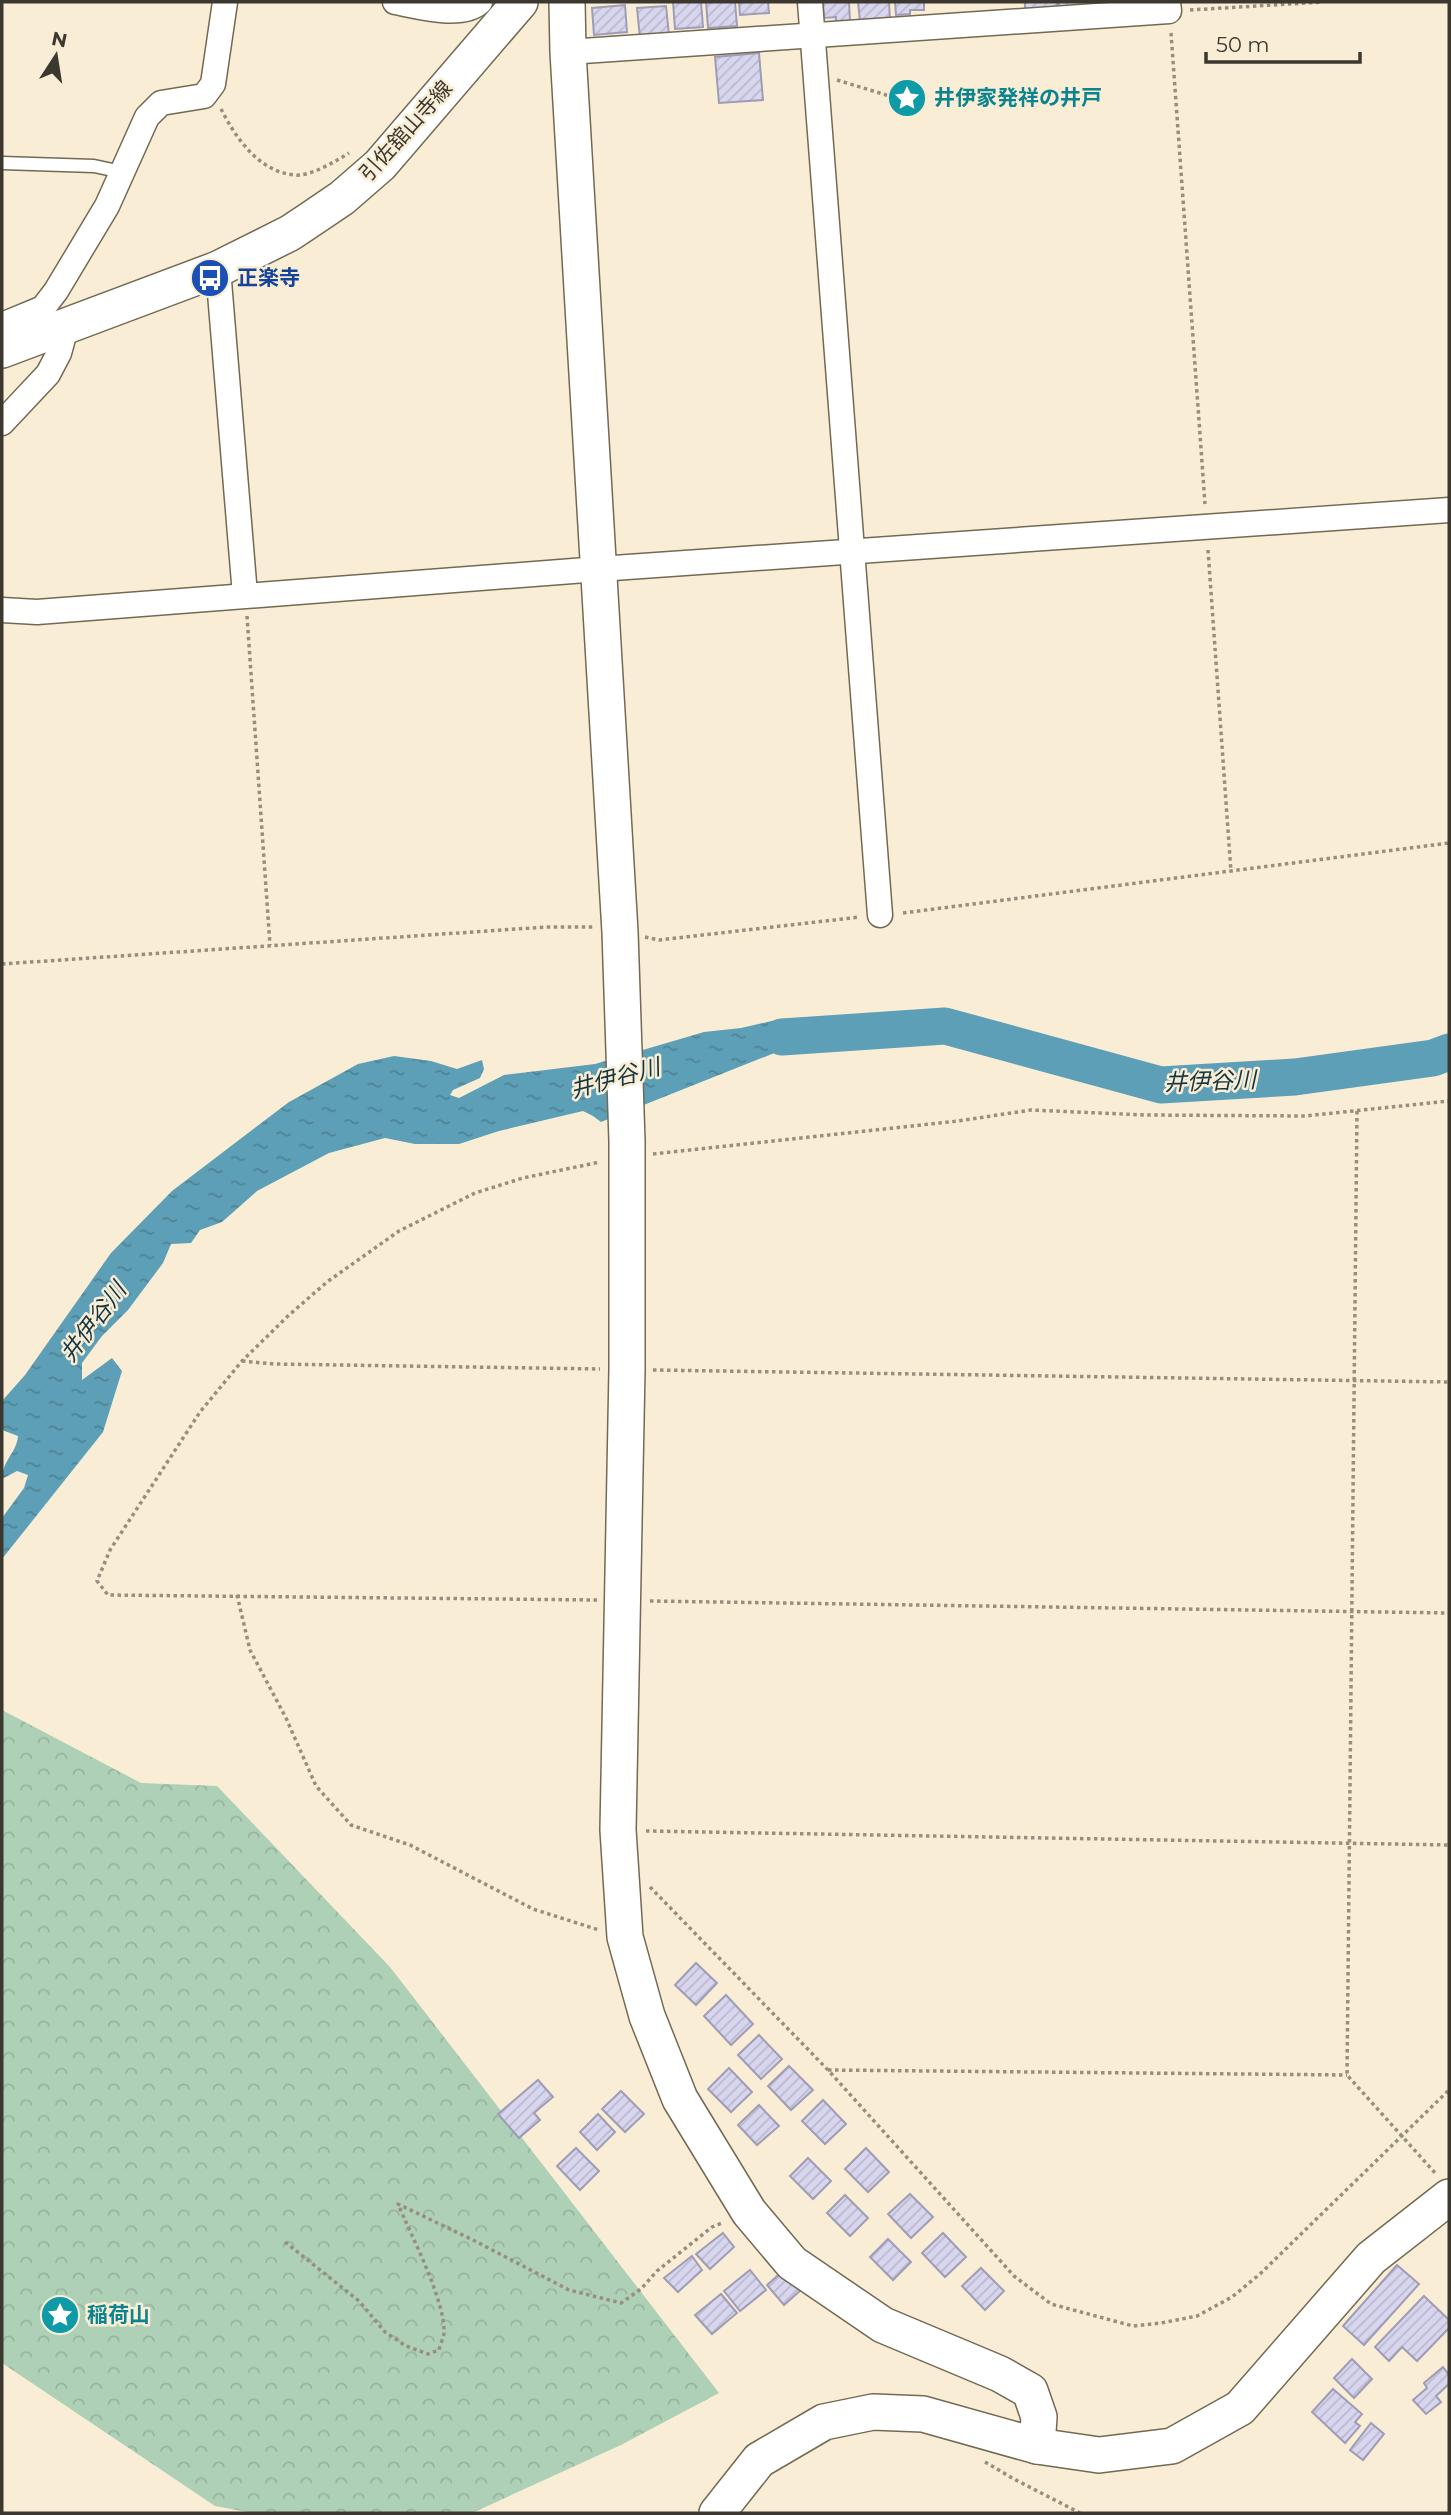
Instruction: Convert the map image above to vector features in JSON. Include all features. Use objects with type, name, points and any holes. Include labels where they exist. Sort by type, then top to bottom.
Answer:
[{"type":"street","points":[[2,325],[43,308],[50,300],[107,206],[147,117],[161,103],[205,96],[213,84],[225,2]]},
{"type":"street","points":[[395,2],[447,11],[475,7],[480,2]]},
{"type":"street","name":"引佐舘山寺線","points":[[2,350],[218,269],[290,233],[311,219],[342,198],[380,165],[520,2]]},
{"type":"street","points":[[567,2],[621,946],[627,1149],[627,1369],[618,1830],[625,1937],[647,2016],[680,2099],[748,2212],[792,2263],[883,2325],[999,2374],[1030,2391],[1039,2417],[1037,2446]]},
{"type":"street","points":[[810,2],[880,915]]},
{"type":"street","points":[[568,52],[1169,6]]},
{"type":"street","points":[[218,269],[245,595]]},
{"type":"street","points":[[2,423],[47,374],[59,354],[67,324]]},
{"type":"street","points":[[2,610],[37,612],[599,569],[1449,510]]},
{"type":"street","points":[[717,2513],[759,2460],[824,2423],[873,2412],[923,2414],[1037,2446],[1099,2455],[1172,2446],[1240,2407],[1371,2258],[1445,2189]]},
{"type":"lane","points":[[2,163],[94,166],[122,172]]},
{"type":"path","points":[[1231,873],[1169,6],[1323,2]]},
{"type":"path","points":[[815,72],[895,98]]},
{"type":"path","points":[[210,88],[232,130],[260,163],[296,175],[323,167],[358,148]]},
{"type":"path","points":[[245,595],[270,945]]},
{"type":"path","points":[[2,964],[545,927],[601,927],[621,946],[1231,873],[1449,843]]},
{"type":"path","points":[[1449,1101],[1305,1116],[1146,1115],[1031,1110],[958,1121],[627,1149],[475,1193],[399,1231],[327,1282],[242,1362],[200,1412],[110,1550],[97,1581],[108,1595],[1449,1613]]},
{"type":"path","points":[[1357,1111],[1347,2075],[1445,2189]]},
{"type":"path","points":[[242,1362],[1449,1382]]},
{"type":"path","points":[[237,1595],[250,1650],[286,1718],[316,1786],[351,1825],[410,1845],[533,1909],[625,1937]]},
{"type":"path","points":[[618,1830],[1449,1845]]},
{"type":"path","points":[[619,1866],[656,1891],[828,2070],[1014,2276],[1051,2304],[1133,2326],[1197,2316],[1232,2297],[1260,2274],[1449,2090]]},
{"type":"path","points":[[828,2070],[1347,2075]]},
{"type":"path","points":[[285,2242],[359,2301],[385,2332],[406,2346],[428,2354],[439,2350],[444,2334],[441,2316],[434,2289],[398,2204],[569,2290],[621,2303],[712,2227],[748,2212]]},
{"type":"path","points":[[976,2456],[1080,2513]]},
{"type":"green space","points":[[2,1710],[141,1783],[217,1786],[390,1967],[719,2393],[621,2445],[472,2513],[253,2513],[215,2506],[2,2363]]},
{"type":"water","points":[[830,1017],[833,1041],[807,1040],[601,1122],[583,1111],[499,1131],[459,1144],[415,1144],[385,1138],[329,1153],[257,1191],[222,1222],[200,1230],[191,1243],[171,1244],[163,1263],[128,1310],[102,1336],[82,1363],[82,1380],[112,1358],[122,1371],[103,1432],[2,1559],[2,1518],[24,1488],[28,1475],[17,1471],[2,1479],[4,1467],[18,1436],[2,1430],[2,1401],[25,1375],[111,1253],[172,1191],[289,1102],[358,1064],[394,1056],[431,1061],[457,1069],[482,1060],[484,1069],[480,1078],[453,1090],[450,1095],[459,1098],[504,1075],[595,1064],[704,1032],[741,1028],[780,1019]]},
{"type":"building","points":[[673,2],[701,2],[703,27],[675,29]]},
{"type":"building","points":[[706,2],[735,2],[737,26],[708,28]]},
{"type":"building","points":[[739,2],[768,2],[769,13],[740,15]]},
{"type":"building","points":[[823,2],[849,2],[850,21],[836,21],[836,17],[824,18]]},
{"type":"building","points":[[858,2],[889,2],[890,20],[860,21]]},
{"type":"building","points":[[895,2],[924,2],[924,10],[910,10],[910,14],[896,15]]},
{"type":"building","points":[[1025,2],[1057,2],[1057,9],[1025,11]]},
{"type":"building","points":[[1059,2],[1090,2],[1090,7],[1059,10]]},
{"type":"building","points":[[625,5],[627,32],[594,35],[592,8]]},
{"type":"building","points":[[666,6],[669,35],[640,38],[637,8]]},
{"type":"building","points":[[759,53],[763,100],[719,103],[715,57]]},
{"type":"building","points":[[696,1963],[717,1983],[696,2005],[675,1985]]},
{"type":"building","points":[[726,1995],[753,2024],[731,2045],[704,2016]]},
{"type":"building","points":[[759,2035],[782,2059],[761,2079],[738,2055]]},
{"type":"building","points":[[789,2066],[813,2090],[791,2110],[768,2086]]},
{"type":"building","points":[[729,2068],[752,2092],[731,2112],[708,2089]]},
{"type":"building","points":[[538,2080],[553,2097],[534,2113],[540,2120],[519,2138],[498,2114]]},
{"type":"building","points":[[621,2091],[644,2114],[625,2132],[602,2109]]},
{"type":"building","points":[[823,2100],[846,2124],[825,2144],[802,2121]]},
{"type":"building","points":[[759,2105],[779,2126],[757,2145],[738,2125]]},
{"type":"building","points":[[598,2114],[615,2132],[597,2150],[580,2132]]},
{"type":"building","points":[[576,2148],[599,2171],[580,2190],[557,2166]]},
{"type":"building","points":[[866,2148],[889,2172],[868,2192],[845,2169]]},
{"type":"building","points":[[808,2158],[831,2181],[813,2199],[790,2176]]},
{"type":"building","points":[[910,2194],[933,2217],[911,2238],[888,2214]]},
{"type":"building","points":[[845,2195],[868,2218],[850,2236],[827,2213]]},
{"type":"building","points":[[723,2233],[734,2247],[710,2269],[696,2254]]},
{"type":"building","points":[[943,2233],[966,2257],[945,2277],[922,2253]]},
{"type":"building","points":[[888,2239],[911,2262],[893,2280],[870,2257]]},
{"type":"building","points":[[692,2256],[702,2270],[678,2292],[664,2278]]},
{"type":"building","points":[[1397,2265],[1419,2284],[1364,2345],[1343,2326]]},
{"type":"building","points":[[981,2268],[1004,2291],[985,2310],[962,2286]]},
{"type":"building","points":[[750,2270],[766,2290],[740,2311],[724,2291]]},
{"type":"building","points":[[784,2270],[801,2290],[784,2305],[767,2285]]},
{"type":"building","points":[[721,2294],[737,2313],[712,2334],[695,2315]]},
{"type":"building","points":[[1424,2296],[1449,2320],[1449,2328],[1417,2361],[1402,2347],[1389,2361],[1375,2347]]},
{"type":"building","points":[[1352,2359],[1372,2379],[1354,2398],[1334,2378]]},
{"type":"building","points":[[1443,2367],[1449,2375],[1449,2384],[1436,2396],[1441,2402],[1426,2414],[1413,2400],[1427,2388],[1424,2383]]},
{"type":"building","points":[[1333,2389],[1362,2414],[1355,2422],[1360,2426],[1345,2443],[1312,2412]]},
{"type":"building","points":[[1371,2423],[1384,2434],[1363,2460],[1350,2450]]},
{"type":"waterway","name":"井伊谷川","points":[[782,1037],[945,1026],[1161,1085],[1295,1077],[1433,1058],[1449,1052]]},
{"type":"place","name":"井伊家発祥の井戸","points":[[907,98]]},
{"type":"place","name":"正楽寺","points":[[210,278]]},
{"type":"place","name":"稲荷山","points":[[60,2315]]}]
